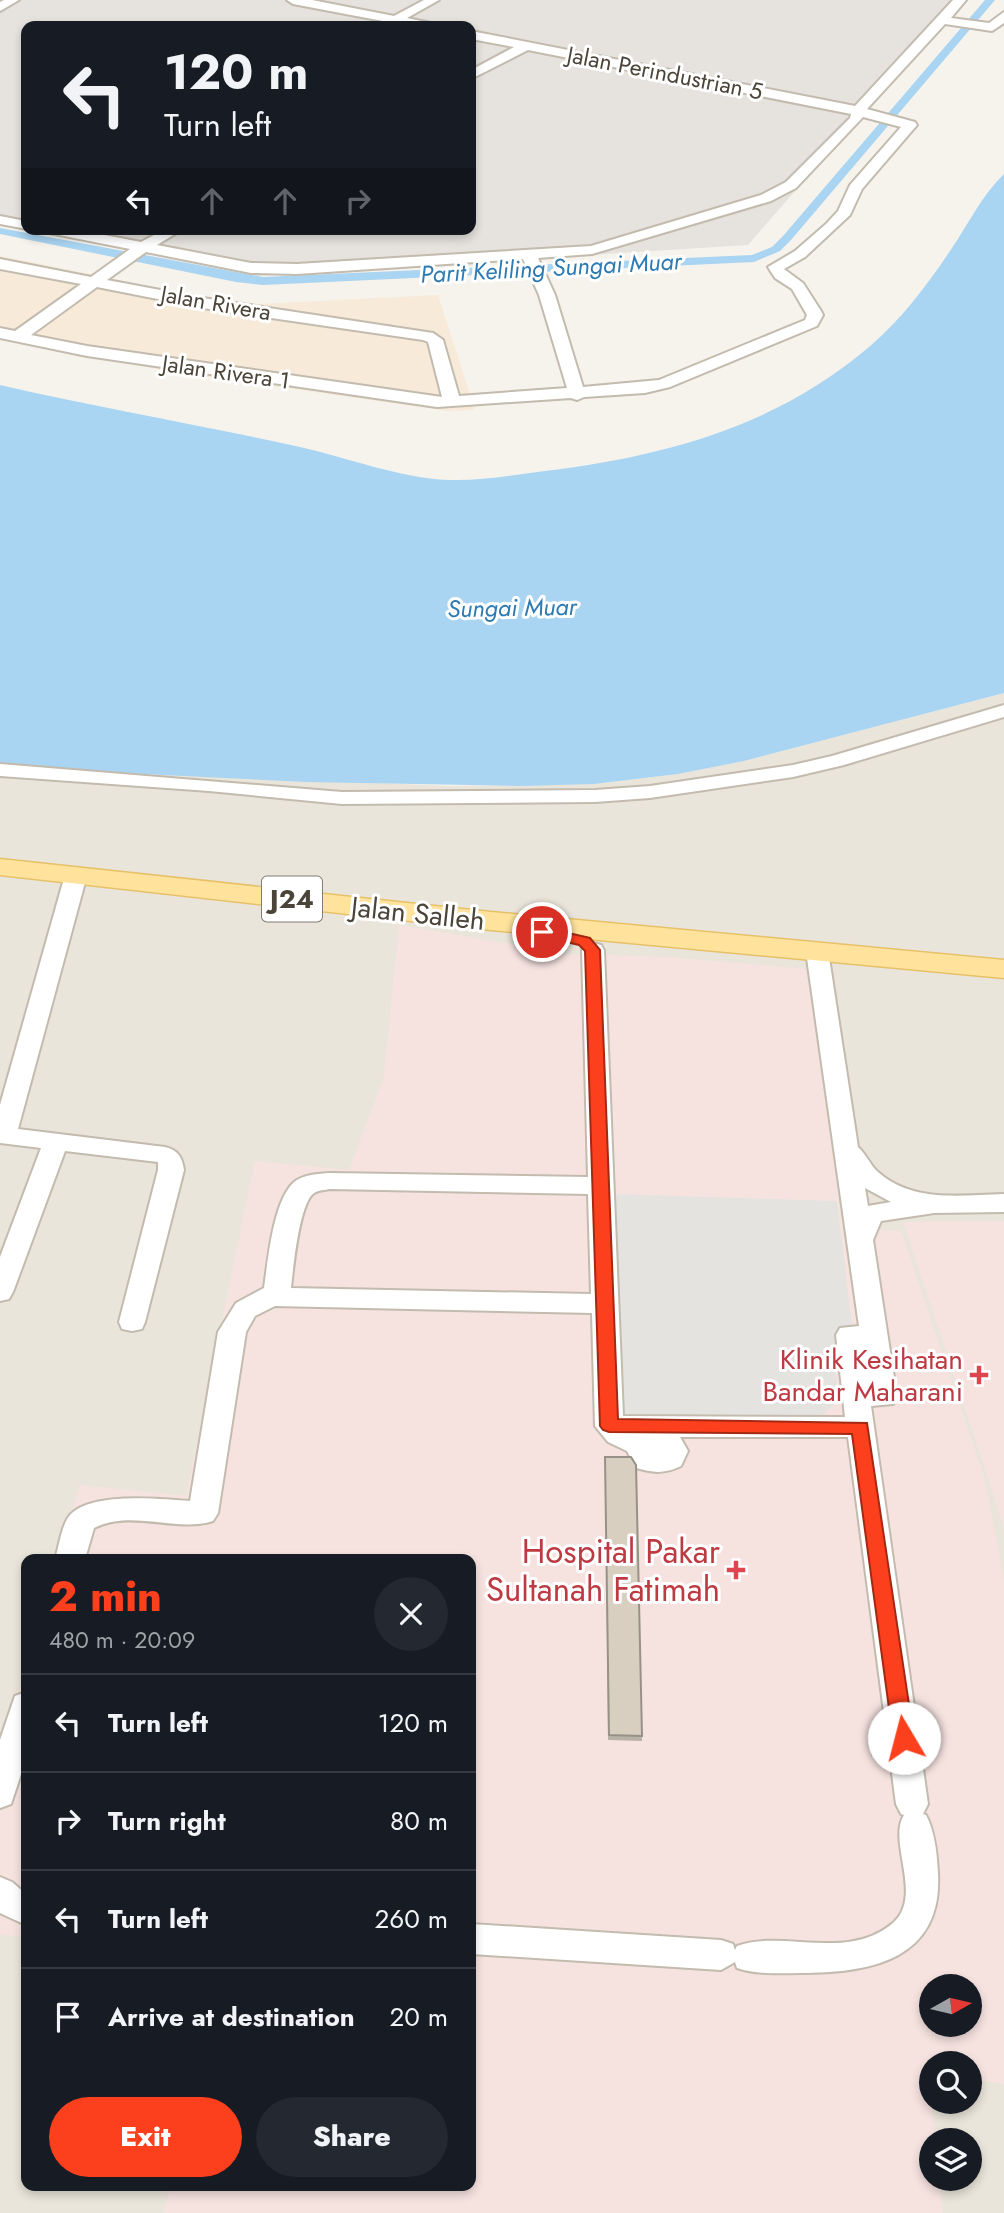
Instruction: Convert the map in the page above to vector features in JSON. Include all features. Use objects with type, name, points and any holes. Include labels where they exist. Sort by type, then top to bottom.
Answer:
[{"type":"main road","name":"Jalan Salleh","points":[[0,867],[507,922],[1004,969]]},
{"type":"main road","points":[[507,922],[584,941],[593,950],[606,944],[659,936]]},
{"type":"street","points":[[0,7],[13,0]]},
{"type":"street","points":[[293,0],[400,21]]},
{"type":"street","points":[[395,20],[433,0]]},
{"type":"street","points":[[76,235],[251,268],[297,270],[533,263],[593,250],[781,192],[791,186],[847,128],[856,118],[858,111],[960,0]]},
{"type":"street","points":[[942,20],[992,27],[1004,16]]},
{"type":"street","name":"Jalan Perindustrian 5","points":[[476,36],[858,111],[885,120]]},
{"type":"street","points":[[476,72],[526,46]]},
{"type":"street","name":"Jalan Rivera 1","points":[[8,335],[87,351],[453,403],[577,395],[664,384],[811,323],[815,315],[798,286],[780,275],[776,267],[800,254],[845,212],[855,188],[909,128],[906,122],[885,120]]},
{"type":"street","points":[[0,220],[21,224]]},
{"type":"street","points":[[8,335],[139,249],[165,235]]},
{"type":"street","points":[[533,263],[577,395]]},
{"type":"street","name":"Jalan Rivera","points":[[0,264],[203,303],[419,334],[435,340],[441,369],[453,403]]},
{"type":"street","points":[[0,770],[209,785],[342,798],[595,796],[650,792],[803,769],[1004,711]]},
{"type":"street","points":[[76,875],[2,1135],[165,1155],[170,1160],[171,1170],[132,1322]]},
{"type":"street","points":[[593,950],[609,1426],[618,1435],[654,1437],[860,1427]]},
{"type":"street","points":[[476,1939],[735,1956],[848,1956],[884,1948],[899,1940],[912,1926],[918,1911],[921,1869],[856,1395],[883,1396],[862,1335],[860,1240],[817,951]]},
{"type":"street","points":[[0,1292],[56,1142]]},
{"type":"street","points":[[848,1146],[857,1166],[883,1189],[901,1198],[934,1204]]},
{"type":"street","points":[[271,1297],[280,1286],[282,1254],[295,1199],[303,1188],[311,1183],[330,1181],[600,1186]]},
{"type":"street","points":[[860,1240],[867,1218],[874,1213],[934,1204],[1004,1203]]},
{"type":"street","points":[[71,1554],[81,1521],[92,1515],[111,1510],[203,1513],[232,1332],[238,1316],[257,1302],[271,1297],[605,1304]]},
{"type":"street","points":[[0,1794],[21,1722]]},
{"type":"street","points":[[0,1892],[21,1908]]},
{"type":"shaded area","points":[[0,0],[961,0],[748,245],[256,276],[61,235],[476,235],[476,21],[21,21],[21,227],[0,222]]},
{"type":"shaded area","points":[[0,256],[219,300],[259,304],[438,295],[475,410],[448,411],[172,372],[0,338]]},
{"type":"shaded area","name":"Hospital Pakar Sultanah Fatimah","points":[[1004,693],[1004,2213],[0,2213],[0,767],[449,786],[594,784],[678,774],[744,761]]},
{"type":"shaded area","name":"Hospital Pakar Sultanah Fatimah","points":[[399,925],[569,954],[667,957],[806,969],[847,1228],[901,1231],[984,1477],[1004,1580],[1004,2084],[982,2080],[982,2051],[919,2051],[919,2114],[933,2114],[934,2128],[919,2128],[919,2191],[940,2191],[943,2213],[164,2213],[169,2191],[476,2191],[476,1554],[59,1554],[80,1485],[186,1496],[255,1161],[349,1170],[384,1077]]},
{"type":"shaded area","points":[[615,1194],[837,1201],[852,1326],[833,1350],[839,1400],[824,1414],[804,1420],[628,1419],[618,1413]]},
{"type":"shaded area","name":"Klinik Kesihatan Bandar Maharani","points":[[1004,1221],[1004,1527],[903,1222]]},
{"type":"shaded area","points":[[21,1684],[21,1936],[0,1935],[0,1755]]},
{"type":"water","name":"Sungai Muar","points":[[1004,174],[1004,693],[744,761],[678,774],[594,784],[522,786],[307,782],[0,767],[0,385],[300,447],[393,472],[430,478],[461,480],[497,477],[633,457],[717,433],[757,417],[796,398],[833,375],[869,347],[903,313],[943,261],[982,200]]},
{"type":"building","points":[[605,1457],[631,1457],[636,1465],[642,1736],[609,1735]]},
{"type":"waterway","name":"Parit Keliling Sungai Muar","points":[[0,231],[263,281],[754,258],[776,249],[787,238],[990,0]]},
{"type":"place","name":"Klinik Kesihatan Bandar Maharani","points":[[979,1375]]},
{"type":"place","name":"Hospital Pakar Sultanah Fatimah","points":[[736,1570]]},
{"type":"route","points":[[542,932],[584,941],[593,950],[609,1426],[860,1427],[904,1738]]}]
